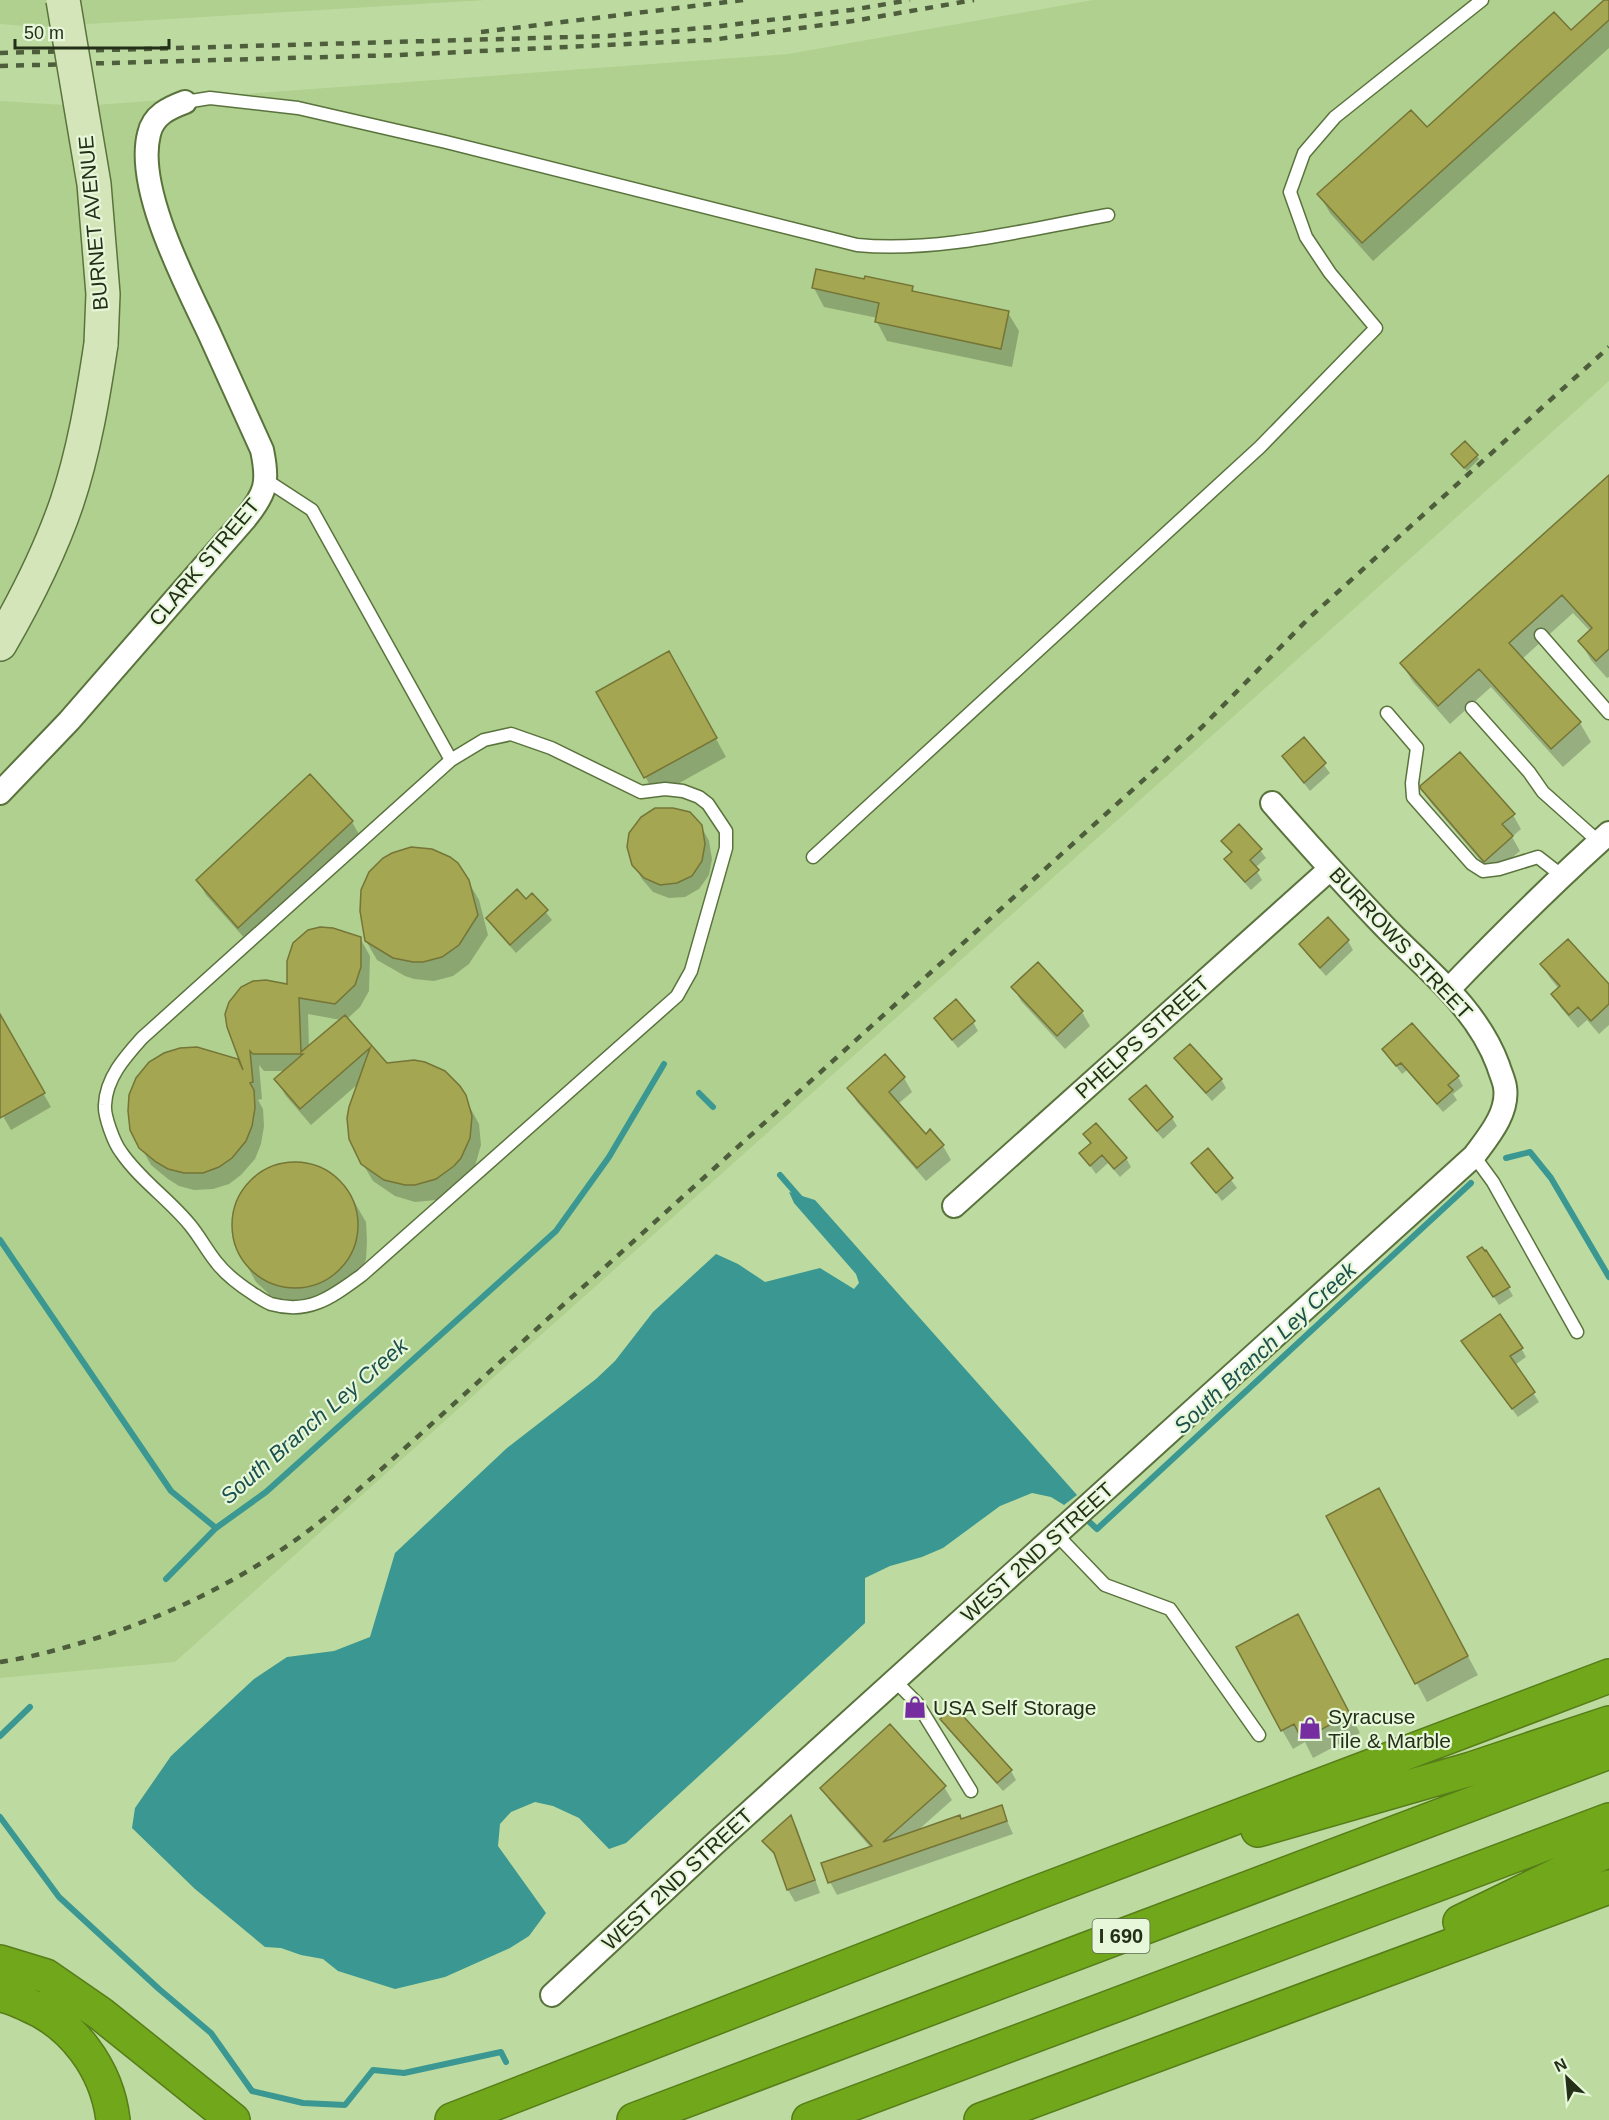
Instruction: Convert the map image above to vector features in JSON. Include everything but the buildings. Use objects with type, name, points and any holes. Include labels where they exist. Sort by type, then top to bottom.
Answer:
[{"type":"highway","points":[[452,2120],[1031,1895],[1609,1676]]},
{"type":"highway","points":[[1031,1895],[1471,1769],[1609,1723]]},
{"type":"highway","name":"I 690","points":[[634,2120],[1609,1752]]},
{"type":"highway","points":[[809,2120],[1609,1820]]},
{"type":"highway","points":[[1224,2030],[1408,1948],[1609,1850]]},
{"type":"highway","points":[[981,2120],[1609,1887]]},
{"type":"highway","points":[[0,1962],[46,1976],[101,2014],[233,2120]]},
{"type":"highway","points":[[0,1995],[44,2011],[67,2029],[90,2056],[111,2102],[112,2120]]},
{"type":"street","name":"BURNET AVENUE","points":[[0,644],[21,607],[49,548],[67,501],[91,409],[101,344],[103,294],[94,184],[63,0]]},
{"type":"street","name":"CLARK STREET","points":[[0,793],[69,721],[245,519],[259,501],[266,480],[267,473],[262,450],[166,241],[149,181],[146,150],[149,133],[154,122],[166,110],[184,102]]},
{"type":"street","name":"BURROWS STREET","points":[[1272,802],[1330,869],[1449,989],[1476,1023],[1491,1046],[1505,1086],[1505,1097]]},
{"type":"street","points":[[1449,989],[1504,930],[1604,837]]},
{"type":"street","name":"PHELPS STREET","points":[[954,1206],[1330,869]]},
{"type":"street","name":"WEST 2ND STREET","points":[[552,1995],[722,1837],[1474,1156],[1497,1125],[1505,1097]]},
{"type":"lane","points":[[813,857],[1260,447],[1376,328],[1330,273],[1306,237],[1290,192],[1304,153],[1335,117],[1482,0]]},
{"type":"lane","points":[[184,102],[210,98],[298,108],[446,142],[857,246],[882,248],[940,245],[1108,215]]},
{"type":"lane","points":[[266,480],[312,510],[451,760]]},
{"type":"lane","points":[[1541,635],[1609,713]]},
{"type":"lane","points":[[1472,708],[1529,772],[1543,792],[1604,837]]},
{"type":"lane","points":[[1388,713],[1417,748],[1412,783],[1413,797],[1472,864],[1483,871],[1538,857],[1562,875]]},
{"type":"lane","points":[[511,734],[551,748],[641,792],[665,789],[683,791],[699,797],[708,804],[726,831],[726,848],[691,971],[677,996],[363,1275],[337,1294],[315,1305],[293,1307],[269,1303],[240,1285],[217,1263],[190,1225],[134,1169],[119,1150],[111,1131],[105,1106],[110,1084],[120,1063],[142,1038],[451,760],[484,740],[511,734]]},
{"type":"lane","points":[[1474,1156],[1493,1182],[1577,1332]]},
{"type":"lane","points":[[1057,1535],[1105,1585],[1170,1609],[1260,1735]]},
{"type":"lane","points":[[895,1681],[917,1702],[971,1791]]},
{"type":"shaded area","points":[[0,0],[486,0],[38,27],[0,24]]},
{"type":"shaded area","points":[[1093,0],[1609,0],[1609,381],[175,1662],[0,1678],[0,101],[81,106],[788,54]]},
{"type":"water","points":[[789,1192],[815,1200],[1077,1495],[1064,1505],[1051,1497],[1032,1493],[1000,1506],[943,1548],[890,1566],[865,1578],[865,1623],[626,1843],[609,1849],[579,1818],[553,1806],[535,1802],[511,1812],[500,1824],[498,1846],[546,1913],[529,1936],[510,1948],[445,1977],[395,1989],[338,1971],[323,1959],[281,1948],[265,1947],[195,1889],[132,1828],[135,1808],[171,1756],[254,1679],[287,1657],[334,1651],[370,1637],[395,1553],[507,1448],[596,1379],[615,1361],[653,1312],[716,1254],[738,1264],[765,1282],[820,1268],[854,1289],[859,1283],[856,1274],[794,1203]]},
{"type":"waterway","name":"South Branch Ley Creek","points":[[0,1240],[171,1491],[216,1528],[266,1492],[556,1231],[609,1157],[664,1064]]},
{"type":"waterway","name":"South Branch Ley Creek","points":[[699,1093],[713,1107]]},
{"type":"waterway","name":"South Branch Ley Creek","points":[[1506,1158],[1530,1152],[1551,1178],[1609,1277]]},
{"type":"waterway","name":"South Branch Ley Creek","points":[[780,1175],[800,1198]]},
{"type":"waterway","name":"South Branch Ley Creek","points":[[1084,1517],[1097,1529],[1471,1183]]},
{"type":"waterway","points":[[166,1579],[216,1528]]},
{"type":"waterway","points":[[0,1736],[30,1707]]},
{"type":"waterway","points":[[0,1817],[59,1897],[159,1989],[211,2033],[252,2091],[303,2103],[345,2105],[373,2070],[404,2073],[501,2052],[506,2062]]},
{"type":"railway","points":[[481,32],[743,0]]},
{"type":"railway","points":[[0,53],[608,36],[713,27],[851,10],[910,0]]},
{"type":"railway","points":[[0,66],[399,55],[711,40],[853,21],[974,0]]},
{"type":"railway","points":[[0,1662],[42,1654],[84,1642],[171,1610],[253,1568],[279,1552],[333,1511],[1202,727],[1309,618],[1609,347]]},
{"type":"place","name":"USA Self Storage","points":[[915,1707]]},
{"type":"place","name":"Syracuse Tile & Marble","points":[[1310,1728]]}]
